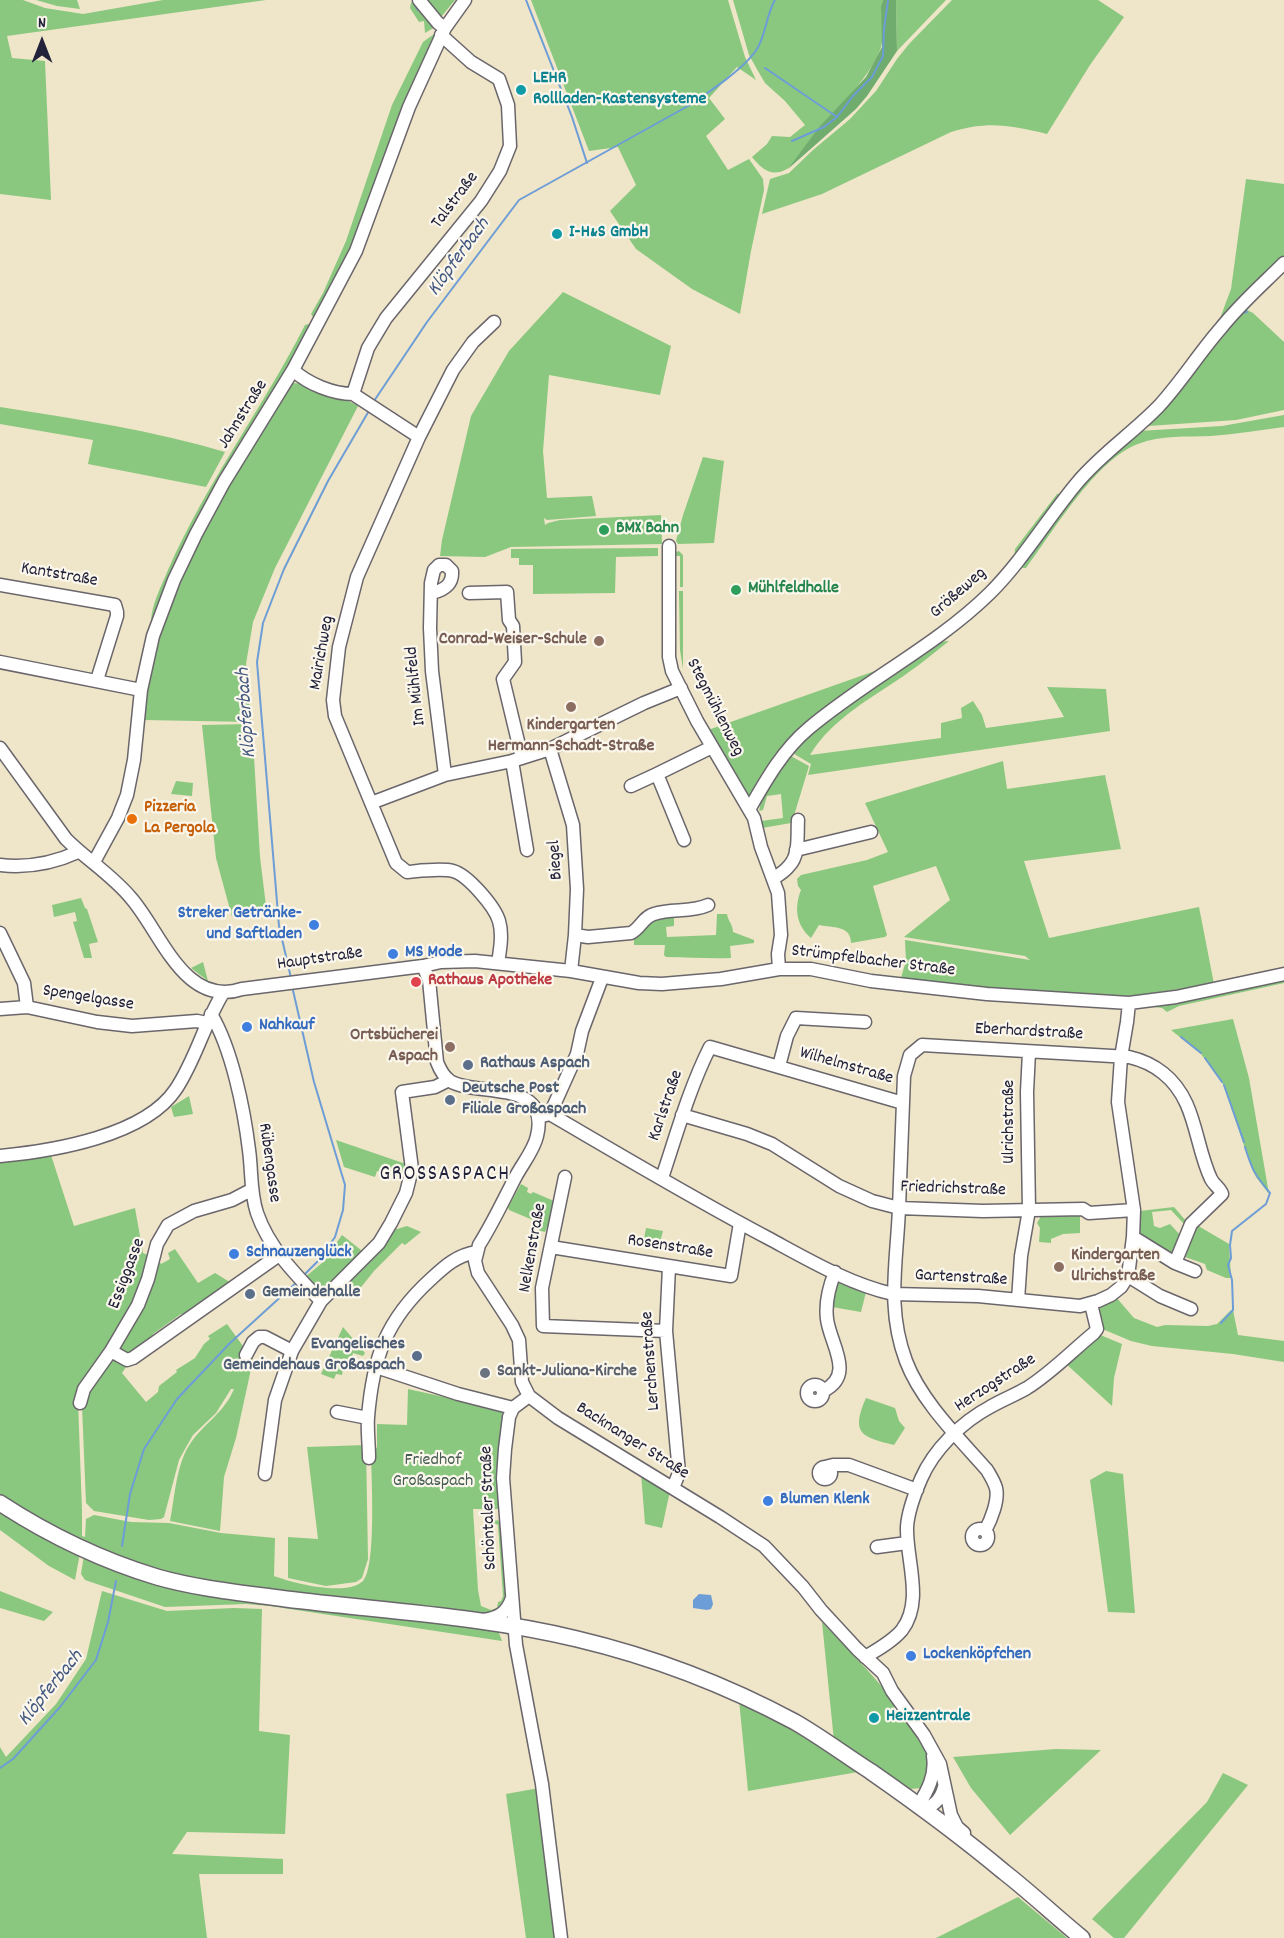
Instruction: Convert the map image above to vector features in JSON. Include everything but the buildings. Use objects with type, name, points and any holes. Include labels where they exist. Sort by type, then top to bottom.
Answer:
[{"type":"main road","points":[[0,1503],[44,1530],[94,1554],[139,1571],[188,1584],[515,1627],[634,1654],[718,1685],[797,1723],[895,1789],[1007,1874],[1082,1938]]},
{"type":"street","name":"Talstraße","points":[[353,394],[368,348],[380,328],[481,201],[500,171],[510,146],[508,105],[499,80],[471,62],[443,32],[419,0]]},
{"type":"street","name":"Jahnstraße","points":[[94,862],[118,818],[127,795],[134,760],[141,690],[153,636],[174,580],[224,482],[293,370],[356,251],[409,107],[443,32],[465,0]]},
{"type":"street","name":"Größeweg","points":[[750,808],[772,770],[807,729],[940,635],[987,596],[1012,571],[1078,482],[1111,448],[1160,405],[1221,327],[1284,263]]},
{"type":"street","name":"Mairichweg","points":[[494,322],[472,342],[453,370],[419,437],[357,577],[339,647],[333,700],[335,716],[396,863],[407,872],[452,870],[467,877],[497,914],[500,922],[498,963]]},
{"type":"street","points":[[293,370],[301,377],[322,387],[343,394],[353,394],[419,437]]},
{"type":"street","name":"Stegmühlenweg","points":[[669,546],[669,657],[672,671],[712,747],[750,808]]},
{"type":"street","name":"Kantstraße","points":[[0,585],[112,604],[117,608],[97,680]]},
{"type":"street","points":[[469,593],[507,592],[509,620],[513,626],[515,662],[503,679],[517,759],[527,850]]},
{"type":"street","name":"Im Mühlfeld","points":[[432,593],[430,628],[432,671],[445,775]]},
{"type":"street","points":[[0,662],[141,690]]},
{"type":"street","points":[[371,803],[445,775],[550,749],[681,688]]},
{"type":"street","points":[[631,786],[712,747]]},
{"type":"street","points":[[0,748],[66,839],[133,899],[178,966],[202,986],[212,992],[223,993],[185,1075],[155,1112],[135,1124],[112,1133],[63,1146],[0,1156]]},
{"type":"street","name":"Biegel","points":[[550,749],[573,825],[577,889],[571,971]]},
{"type":"street","points":[[657,774],[684,840]]},
{"type":"street","points":[[750,808],[778,893],[780,908],[779,969]]},
{"type":"street","points":[[774,878],[790,865],[796,850],[798,820]]},
{"type":"street","points":[[796,850],[871,832]]},
{"type":"street","points":[[0,865],[30,866],[63,859],[78,852]]},
{"type":"street","points":[[575,935],[588,937],[632,933],[650,915],[697,910],[708,905]]},
{"type":"street","points":[[0,933],[24,983],[27,1007]]},
{"type":"street","name":"Strümpfelbacher Straße","points":[[423,966],[459,961],[498,963],[571,971],[639,983],[695,983],[779,969],[812,969],[871,981],[987,994],[1129,1003],[1176,997],[1284,974]]},
{"type":"street","points":[[423,966],[429,980],[437,1062],[441,1072],[449,1080],[470,1087],[506,1091],[517,1095],[527,1100],[544,1115]]},
{"type":"street","name":"Hauptstraße","points":[[223,993],[423,966]]},
{"type":"street","points":[[376,1367],[458,1394],[513,1408],[529,1396],[522,1382],[519,1340],[512,1325],[478,1274],[477,1252],[536,1139],[544,1115],[578,1054],[582,1031],[602,978]]},
{"type":"street","points":[[1129,1003],[1121,1057],[1118,1102],[1134,1210],[1128,1276],[1160,1296],[1191,1309]]},
{"type":"street","name":"Spengelgasse","points":[[0,1009],[27,1007],[132,1026],[209,1019]]},
{"type":"street","name":"Wilhelmstraße","points":[[779,1066],[787,1036],[796,1018],[865,1022]]},
{"type":"street","name":"Rübengasse","points":[[209,1019],[223,1036],[234,1074],[248,1140],[252,1176],[251,1190],[258,1215],[279,1255],[321,1301]]},
{"type":"street","name":"Eberhardstraße","points":[[985,1531],[994,1506],[996,1488],[987,1470],[921,1391],[906,1361],[894,1315],[893,1294],[904,1076],[910,1055],[922,1046],[1121,1057],[1138,1059],[1164,1074],[1177,1086],[1190,1110],[1212,1179],[1221,1191],[1221,1197],[1191,1224],[1175,1263]]},
{"type":"street","name":"Wilhelmstraße","points":[[710,1047],[903,1103]]},
{"type":"street","name":"Karlstraße","points":[[662,1178],[682,1115],[710,1047]]},
{"type":"street","name":"Ulrichstraße","points":[[1018,1300],[1021,1256],[1029,1210],[1029,1052]]},
{"type":"street","points":[[265,1474],[275,1400],[292,1352],[321,1301],[379,1243],[392,1223],[406,1193],[412,1169],[402,1092],[435,1087],[449,1080]]},
{"type":"street","name":"Gartenstraße","points":[[544,1115],[740,1223],[835,1272],[880,1291],[893,1294],[978,1296],[1080,1306],[1091,1304],[1117,1291],[1128,1276]]},
{"type":"street","name":"Friedrichstraße","points":[[682,1115],[747,1134],[772,1144],[805,1167],[839,1186],[872,1201],[899,1208],[1083,1209],[1089,1213],[1134,1210]]},
{"type":"street","name":"Nelkenstraße","points":[[566,1177],[542,1288],[543,1326],[666,1331]]},
{"type":"street","name":"Essiggasse","points":[[80,1403],[84,1389],[111,1351],[138,1305],[148,1279],[157,1244],[168,1225],[194,1211],[232,1200],[251,1190]]},
{"type":"street","name":"Rosenstraße","points":[[550,1247],[731,1276],[740,1223]]},
{"type":"street","points":[[1133,1238],[1175,1263],[1195,1271]]},
{"type":"street","points":[[369,1458],[368,1418],[376,1367],[381,1348],[392,1324],[411,1298],[458,1256],[477,1252]]},
{"type":"street","points":[[111,1351],[127,1360],[133,1358],[279,1255]]},
{"type":"street","name":"Lerchenstraße","points":[[669,1267],[666,1331],[679,1473],[673,1488]]},
{"type":"street","points":[[823,1391],[836,1382],[840,1371],[827,1318],[830,1285],[835,1272]]},
{"type":"street","name":"Herzogstraße","points":[[865,1657],[897,1635],[908,1618],[913,1597],[907,1543],[908,1524],[922,1477],[934,1458],[969,1421],[1041,1378],[1094,1333],[1097,1329],[1091,1304]]},
{"type":"street","points":[[246,1355],[259,1336],[292,1352]]},
{"type":"street","name":"Backnanger Straße","points":[[529,1396],[558,1418],[764,1546],[865,1657],[879,1668],[892,1690],[911,1714],[940,1764],[951,1815],[957,1827],[1001,1864],[1007,1874]]},
{"type":"street","name":"Schöntaler Straße","points":[[513,1408],[507,1426],[503,1478],[512,1594],[520,1674],[546,1817],[561,1938]]},
{"type":"street","points":[[337,1412],[368,1418]]},
{"type":"street","points":[[825,1467],[849,1465],[917,1490]]},
{"type":"street","points":[[877,1547],[907,1543]]},
{"type":"street","points":[[476,1621],[502,1614],[510,1604],[512,1594]]},
{"type":"street","points":[[922,1808],[934,1770],[932,1749]]},
{"type":"street","points":[[922,1808],[938,1802],[944,1786]]},
{"type":"street","points":[[895,1789],[918,1793],[927,1790]]},
{"type":"green space","points":[[0,0],[23,0],[45,8],[83,14],[163,0],[266,0],[7,36],[12,58],[45,61],[51,200],[0,194]]},
{"type":"green space","points":[[36,0],[77,0],[80,9],[57,6]]},
{"type":"green space","points":[[422,0],[455,0],[441,17],[438,17]]},
{"type":"green space","points":[[531,0],[728,0],[745,57],[756,80],[737,67],[709,98],[725,119],[706,136],[728,170],[749,159],[763,179],[764,190],[740,314],[692,289],[636,249],[610,211],[636,185],[618,147],[589,151]]},
{"type":"green space","points":[[733,0],[883,0],[882,45],[875,61],[795,161],[781,172],[767,170],[752,157],[767,144],[772,136],[790,137],[805,125],[785,101],[765,83],[758,71],[749,55]]},
{"type":"green space","points":[[883,0],[896,0],[897,51],[856,109],[788,169],[820,126],[866,77],[882,47],[881,7]]},
{"type":"green space","points":[[896,0],[946,0],[897,51]]},
{"type":"green space","points":[[952,0],[1098,0],[1124,17],[1090,65],[1047,134],[999,125],[976,126],[951,132],[822,194],[762,214],[770,179],[789,173],[850,119],[876,91],[909,44]]},
{"type":"green space","points":[[413,1],[435,27],[425,33],[424,21],[419,22],[410,8]]},
{"type":"green space","points":[[434,34],[412,84],[354,242],[316,318],[313,317],[311,314],[346,241],[392,105],[423,42]]},
{"type":"green space","points":[[1246,179],[1284,184],[1284,260],[1216,329],[1231,289]]},
{"type":"green space","points":[[563,292],[671,346],[660,395],[549,375],[543,451],[547,498],[592,496],[596,516],[547,520],[544,518],[545,525],[560,520],[661,515],[662,544],[511,547],[485,557],[440,556],[471,416],[509,351]]},
{"type":"green space","points":[[1242,310],[1253,313],[1284,342],[1284,410],[1236,420],[1148,426],[1146,424]]},
{"type":"green space","points":[[305,325],[311,325],[151,622],[157,595],[183,538]]},
{"type":"green space","points":[[293,383],[326,391],[358,406],[275,568],[253,622],[246,664],[251,722],[144,720],[147,692],[162,620],[198,538],[288,386]]},
{"type":"green space","points":[[0,407],[142,431],[225,452],[206,487],[88,464],[93,440],[0,424]]},
{"type":"green space","points":[[1284,415],[1284,427],[1211,436],[1156,439],[1122,452],[1091,480],[1076,498],[1026,568],[1019,568],[1079,485],[1139,431],[1222,426]]},
{"type":"green space","points":[[703,457],[724,461],[714,543],[678,544],[676,541],[683,515]]},
{"type":"green space","points":[[1065,493],[1014,563],[1015,549],[1057,494]]},
{"type":"green space","points":[[658,548],[658,556],[616,557],[615,593],[533,594],[533,565],[519,565],[519,558],[511,558],[511,549]]},
{"type":"green space","points":[[679,551],[683,555],[683,587],[680,587],[680,556],[675,556]]},
{"type":"green space","points":[[679,591],[683,591],[683,669],[680,650]]},
{"type":"green space","points":[[949,641],[914,669],[842,719],[819,742],[810,755],[941,738],[941,723],[962,718],[961,708],[973,701],[982,715],[986,728],[1064,717],[1047,687],[1106,689],[1110,731],[808,775],[811,764],[791,752],[809,731],[938,642]]},
{"type":"green space","points":[[889,666],[834,708],[750,797],[747,797],[708,730]]},
{"type":"green space","points":[[252,724],[260,857],[267,914],[232,917],[216,858],[202,725]]},
{"type":"green space","points":[[789,755],[809,766],[793,819],[791,823],[762,828],[761,821],[783,818],[781,794],[767,796],[763,810],[759,811],[763,792]]},
{"type":"green space","points":[[1003,761],[1007,789],[1105,775],[1121,849],[1024,861],[1049,938],[1199,907],[1214,984],[1103,998],[900,981],[906,961],[905,940],[1030,960],[1025,956],[904,937],[950,900],[936,866],[873,886],[887,935],[885,937],[851,943],[845,930],[819,925],[811,938],[806,933],[799,922],[797,910],[801,890],[797,879],[801,875],[867,860],[888,852],[865,803]]},
{"type":"green space","points":[[176,781],[193,783],[192,796],[171,794]]},
{"type":"green space","points":[[81,898],[98,942],[89,944],[92,958],[84,958],[73,922],[77,921],[75,912],[54,917],[52,905]]},
{"type":"green space","points":[[717,914],[727,914],[733,932],[754,940],[754,943],[730,946],[731,958],[666,957],[664,955],[665,945],[634,945],[634,934],[648,921],[674,915],[674,926],[666,927],[667,937],[716,935]]},
{"type":"green space","points":[[203,962],[208,981],[191,968]]},
{"type":"green space","points":[[1284,978],[1284,983],[1179,1006],[1167,1012],[1162,1008],[1145,1006]]},
{"type":"green space","points":[[1233,1019],[1249,1078],[1269,1194],[1252,1169],[1223,1084],[1201,1054],[1171,1030]]},
{"type":"green space","points":[[189,1096],[193,1114],[174,1117],[171,1107]]},
{"type":"green space","points":[[336,1140],[406,1164],[407,1180],[377,1171],[375,1177],[344,1167]]},
{"type":"green space","name":"Friedhof Großaspach","points":[[50,1152],[74,1226],[135,1208],[143,1253],[152,1257],[136,1301],[78,1402],[82,1536],[85,1537],[86,1519],[94,1515],[131,1522],[169,1523],[221,1533],[275,1538],[274,1576],[319,1587],[355,1586],[363,1581],[370,1557],[372,1539],[371,1449],[377,1448],[377,1424],[407,1425],[408,1389],[503,1410],[498,1509],[473,1509],[478,1590],[481,1606],[491,1610],[497,1608],[503,1596],[498,1525],[494,1523],[494,1520],[501,1521],[506,1599],[500,1609],[483,1615],[281,1593],[175,1577],[93,1548],[0,1497],[0,1162]]},
{"type":"green space","points":[[521,1184],[528,1188],[527,1192],[531,1194],[533,1192],[554,1201],[552,1229],[547,1227],[545,1232],[537,1230],[540,1223],[509,1210],[508,1207]]},
{"type":"green space","points":[[1174,1207],[1186,1221],[1184,1224],[1171,1210],[1152,1212],[1154,1226],[1160,1228],[1170,1224],[1182,1237],[1175,1255],[1171,1256],[1140,1234],[1140,1211]]},
{"type":"green space","points":[[1041,1216],[1080,1216],[1080,1233],[1063,1234],[1051,1239],[1051,1243],[1039,1242],[1040,1228],[1037,1223]]},
{"type":"green space","points":[[1195,1224],[1229,1244],[1231,1278],[1207,1270],[1205,1264],[1185,1257],[1182,1263],[1180,1259]]},
{"type":"green space","points":[[407,1226],[421,1232],[405,1245],[402,1243],[352,1296],[342,1288],[392,1227],[397,1229]]},
{"type":"green space","points":[[646,1228],[663,1231],[660,1242],[644,1239]]},
{"type":"green space","points":[[342,1235],[366,1254],[325,1290],[316,1289],[304,1278],[322,1263]]},
{"type":"green space","points":[[175,1249],[198,1283],[215,1273],[233,1284],[187,1315],[181,1314],[153,1334],[151,1341],[127,1356],[117,1349],[157,1257],[161,1264],[170,1259],[168,1253]]},
{"type":"green space","points":[[843,1281],[866,1292],[861,1312],[832,1307],[836,1285]]},
{"type":"green space","points":[[1115,1296],[1134,1318],[1157,1327],[1217,1324],[1233,1310],[1238,1335],[1284,1341],[1284,1362],[1233,1354],[1152,1346],[1131,1341],[1100,1328],[1096,1310]]},
{"type":"green space","points":[[227,1324],[253,1360],[236,1438],[224,1477],[220,1531],[170,1521],[179,1471],[185,1452],[225,1405],[234,1389],[231,1389],[216,1413],[193,1435],[185,1449],[179,1460],[164,1517],[149,1520],[94,1511],[86,1503],[82,1406],[85,1390],[110,1357],[126,1367],[122,1373],[146,1402],[158,1392],[159,1386],[177,1372],[176,1370],[195,1358],[210,1339],[208,1336]]},
{"type":"green space","points":[[343,1327],[365,1353],[363,1356],[353,1353],[351,1362],[345,1360],[342,1375],[336,1374],[334,1379],[321,1374]]},
{"type":"green space","points":[[1098,1334],[1122,1344],[1114,1378],[1112,1406],[1064,1362]]},
{"type":"green space","points":[[866,1398],[895,1408],[899,1421],[905,1428],[894,1445],[867,1436],[859,1427],[861,1410]]},
{"type":"green space","points":[[366,1445],[368,1559],[362,1578],[356,1582],[326,1586],[288,1578],[288,1537],[318,1539],[307,1447]]},
{"type":"green space","points":[[1106,1471],[1123,1474],[1135,1613],[1108,1612],[1090,1480]]},
{"type":"green space","points":[[641,1473],[670,1491],[662,1528],[645,1524]]},
{"type":"green space","points":[[0,1509],[80,1553],[75,1580],[49,1566],[0,1530]]},
{"type":"green space","points":[[84,1555],[100,1562],[498,1630],[502,1641],[270,1606],[246,1604],[165,1607],[85,1580],[81,1574]]},
{"type":"green space","points":[[0,1591],[53,1612],[44,1621],[0,1608]]},
{"type":"green space","points":[[102,1591],[167,1611],[262,1609],[259,1731],[290,1735],[285,1834],[187,1832],[172,1854],[283,1859],[283,1874],[199,1874],[207,1938],[0,1938],[0,1747],[6,1757],[56,1704],[86,1659]]},
{"type":"green space","points":[[822,1622],[888,1693],[919,1736],[927,1755],[929,1771],[922,1788],[910,1789],[902,1786],[834,1741]]},
{"type":"green space","points":[[739,1700],[793,1729],[858,1772],[748,1791]]},
{"type":"green space","points":[[1056,1749],[1101,1750],[1010,1835],[971,1788],[953,1757]]},
{"type":"green space","points":[[1223,1773],[1248,1785],[1124,1938],[1114,1938],[1092,1919],[1207,1802]]},
{"type":"green space","points":[[539,1788],[559,1938],[526,1938],[506,1794]]},
{"type":"green space","points":[[1018,1897],[1067,1938],[936,1938]]},
{"type":"water","points":[[699,1594],[711,1595],[713,1604],[711,1609],[693,1608],[693,1600]]},
{"type":"waterway","points":[[526,0],[572,117],[587,163]]},
{"type":"waterway","name":"Klöpferbach","points":[[374,401],[427,322],[519,200],[688,106],[725,80],[757,49],[775,0]]},
{"type":"waterway","points":[[792,141],[824,127],[837,117],[872,77],[883,56],[888,0]]},
{"type":"waterway","points":[[413,2],[418,10]]},
{"type":"waterway","points":[[765,68],[837,117]]},
{"type":"waterway","points":[[1237,318],[1247,312]]},
{"type":"waterway","name":"Klöpferbach","points":[[291,978],[279,926],[257,662],[263,623],[284,569],[328,481],[370,409]]},
{"type":"waterway","points":[[1010,580],[1063,510]]},
{"type":"waterway","points":[[931,649],[941,642]]},
{"type":"waterway","name":"Klöpferbach","points":[[292,986],[314,1082],[345,1185],[343,1210],[335,1237],[320,1259],[303,1276]]},
{"type":"waterway","points":[[1181,1037],[1201,1053]]},
{"type":"waterway","points":[[1205,1058],[1222,1082]]},
{"type":"waterway","points":[[1224,1085],[1244,1142]]},
{"type":"waterway","points":[[1221,1323],[1233,1310],[1232,1280],[1228,1265],[1231,1258],[1232,1231],[1266,1204],[1270,1193],[1254,1172],[1245,1147]]},
{"type":"waterway","name":"Klöpferbach","points":[[122,1546],[130,1494],[144,1449],[177,1399],[230,1343],[297,1282]]},
{"type":"waterway","name":"Klöpferbach","points":[[0,1768],[13,1759],[60,1707],[96,1660],[108,1622],[116,1581]]},
{"type":"place","name":"LEHR Rollladen-Kastensysteme","points":[[521,90]]},
{"type":"place","name":"I-H&S GmbH","points":[[557,234]]},
{"type":"place","name":"BMX Bahn","points":[[604,530]]},
{"type":"place","name":"Mühlfeldhalle","points":[[736,590]]},
{"type":"place","name":"Conrad-Weiser-Schule","points":[[599,641]]},
{"type":"place","name":"Kindergarten Hermann-Schadt-Straße","points":[[571,707]]},
{"type":"place","name":"Pizzeria La Pergola","points":[[132,819]]},
{"type":"place","name":"Streker Getränke- und Saftladen","points":[[314,925]]},
{"type":"place","name":"MS Mode","points":[[393,954]]},
{"type":"place","name":"Rathaus Apotheke","points":[[416,982]]},
{"type":"place","name":"Nahkauf","points":[[247,1027]]},
{"type":"place","name":"Ortsbücherei Aspach","points":[[450,1047]]},
{"type":"place","name":"Rathaus Aspach","points":[[468,1065]]},
{"type":"place","name":"Deutsche Post Filiale Großaspach","points":[[450,1100]]},
{"type":"place","name":"Schnauzenglück","points":[[234,1254]]},
{"type":"place","name":"Kindergarten Ulrichstraße","points":[[1059,1267]]},
{"type":"place","name":"Gemeindehalle","points":[[250,1294]]},
{"type":"place","name":"Evangelisches Gemeindehaus Großaspach","points":[[417,1356]]},
{"type":"place","name":"Sankt-Juliana-Kirche","points":[[485,1373]]},
{"type":"place","name":"Blumen Klenk","points":[[768,1501]]},
{"type":"place","name":"Lockenköpfchen","points":[[911,1656]]},
{"type":"place","name":"Heizzentrale","points":[[874,1718]]},
{"type":"district","name":"GROSSASPACH","points":[[445,1176]]}]
